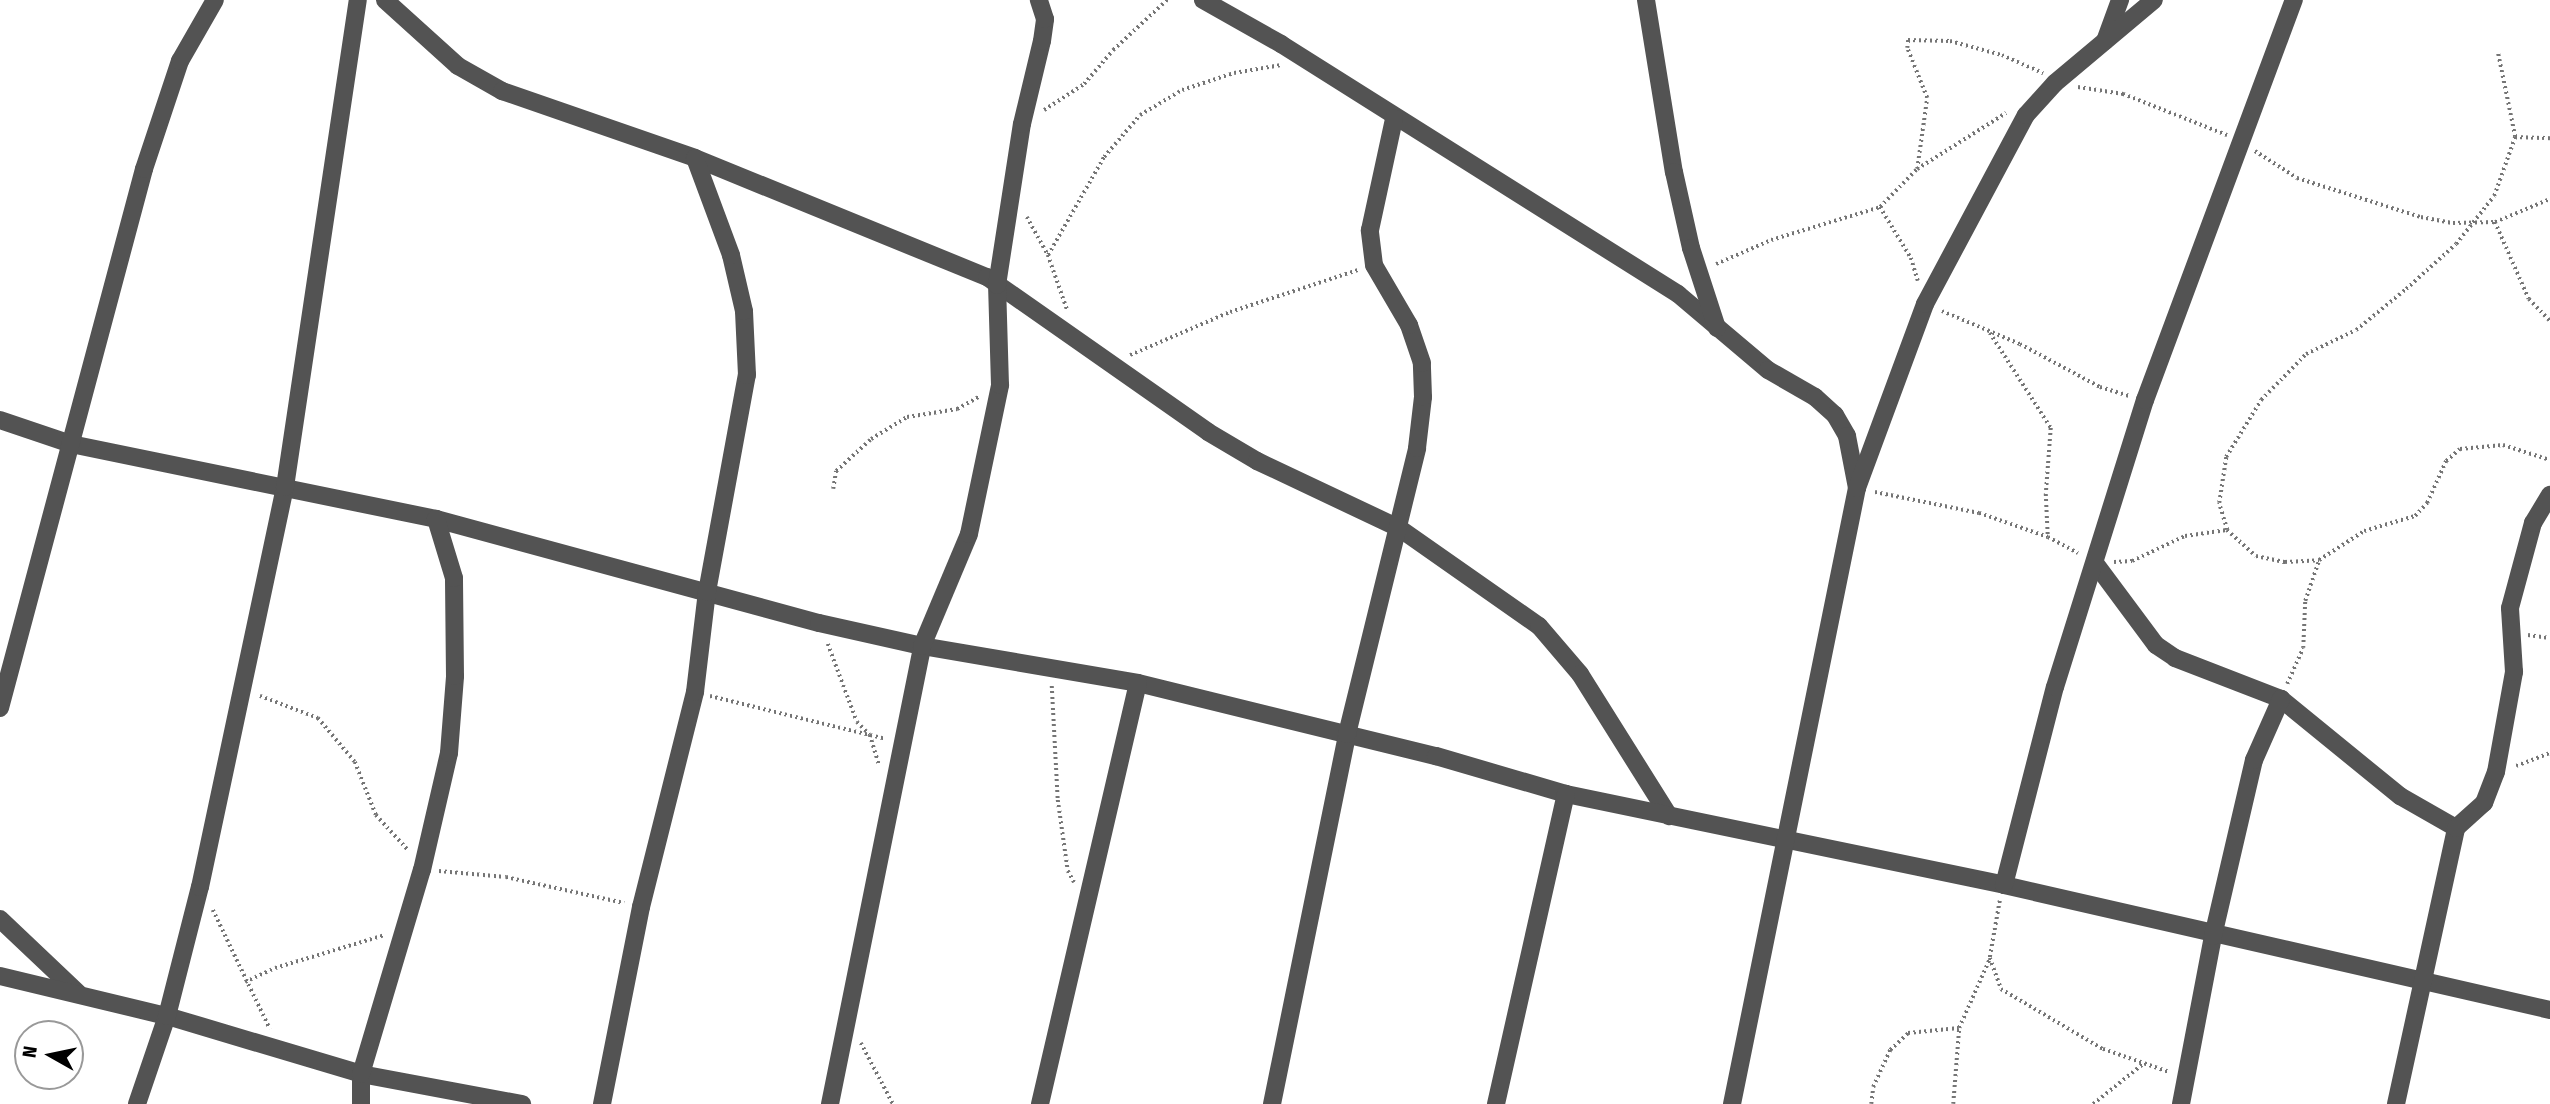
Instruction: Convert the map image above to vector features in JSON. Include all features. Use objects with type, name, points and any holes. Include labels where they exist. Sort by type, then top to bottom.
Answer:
[{"type":"street","points":[[0,708],[144,169],[180,61],[215,0]]},
{"type":"street","points":[[137,1104],[167,1016],[200,887],[285,487],[358,0]]},
{"type":"street","points":[[385,0],[458,65],[502,91],[695,158],[849,223],[925,248],[997,285],[1109,365],[1257,461],[1399,528],[1539,626],[1580,674],[1669,816]]},
{"type":"street","points":[[830,1104],[922,646],[969,534],[1000,385],[997,285],[1022,124],[1045,19],[1039,0]]},
{"type":"street","points":[[1203,0],[1306,61],[1394,119],[1678,295],[1768,370],[1815,397],[1835,415],[1846,436],[1857,488]]},
{"type":"street","points":[[1646,0],[1674,172],[1697,268],[1717,329]]},
{"type":"street","points":[[2105,41],[2120,0]]},
{"type":"street","points":[[1732,1104],[1857,488],[1926,304],[2008,143],[2026,115],[2055,83],[2154,0]]},
{"type":"street","points":[[2004,885],[2055,687],[2145,400],[2244,144],[2294,0]]},
{"type":"street","points":[[1272,1104],[1348,734],[1417,448],[1423,397],[1422,363],[1409,326],[1374,265],[1370,229],[1394,119]]},
{"type":"street","points":[[602,1104],[641,907],[695,692],[707,592],[747,375],[744,312],[731,255],[695,158]]},
{"type":"street","points":[[0,420],[71,444],[436,519],[819,623],[922,646],[1138,683],[1348,734],[1566,794],[2004,885],[2213,936],[2550,1010]]},
{"type":"street","points":[[2396,1104],[2456,828],[2484,803],[2496,772],[2514,672],[2510,608],[2533,523],[2550,495]]},
{"type":"street","points":[[361,1104],[360,1074],[422,870],[449,753],[455,676],[454,578],[436,519]]},
{"type":"street","points":[[2095,562],[2156,645],[2175,658],[2281,699],[2374,776],[2456,828]]},
{"type":"street","points":[[1040,1104],[1138,683]]},
{"type":"street","points":[[2181,1104],[2213,936],[2254,760],[2281,699]]},
{"type":"street","points":[[1496,1104],[1566,794]]},
{"type":"street","points":[[0,919],[78,993]]},
{"type":"street","points":[[0,976],[167,1016],[360,1074],[522,1104]]},
{"type":"path","points":[[1022,124],[1084,84],[1112,50],[1167,0]]},
{"type":"path","points":[[1917,169],[1927,98],[1907,48],[1908,40],[1951,41],[2003,55],[2037,68],[2055,83],[2123,94],[2200,121],[2244,144],[2297,178],[2421,217],[2495,222],[2550,199]]},
{"type":"path","points":[[2498,54],[2512,103],[2515,137],[2494,196],[2474,222],[2406,289],[2356,330],[2306,354],[2261,400],[2226,457],[2219,503],[2227,530],[2256,556],[2285,562],[2319,560],[2364,531],[2414,516],[2427,503],[2446,461],[2460,449],[2503,446],[2550,460]]},
{"type":"path","points":[[1048,255],[1104,157],[1140,115],[1182,90],[1234,73],[1306,61]]},
{"type":"path","points":[[1697,268],[1880,207],[1917,169],[2010,111]]},
{"type":"path","points":[[2515,137],[2550,138]]},
{"type":"path","points":[[1011,187],[1048,255],[1078,343]]},
{"type":"path","points":[[1880,207],[1911,258],[1926,304],[1989,331],[2100,387],[2145,400]]},
{"type":"path","points":[[2495,222],[2529,299],[2550,321]]},
{"type":"path","points":[[1109,365],[1230,312],[1374,265]]},
{"type":"path","points":[[1989,331],[2052,428],[2046,494],[2048,537]]},
{"type":"path","points":[[833,489],[836,471],[871,439],[907,418],[957,409],[1000,385]]},
{"type":"path","points":[[1857,488],[1979,513],[2048,537],[2095,562],[2132,561],[2185,536],[2227,530]]},
{"type":"path","points":[[2281,699],[2303,648],[2305,601],[2319,560]]},
{"type":"path","points":[[819,623],[858,722],[870,735],[891,799]]},
{"type":"path","points":[[1051,666],[1058,800],[1068,871],[1086,905]]},
{"type":"path","points":[[241,691],[318,718],[355,762],[376,815],[397,832],[422,870],[506,877],[641,907]]},
{"type":"path","points":[[695,692],[902,743]]},
{"type":"path","points":[[2496,772],[2550,753]]},
{"type":"path","points":[[1953,1104],[1959,1028],[1990,958],[2004,885]]},
{"type":"path","points":[[200,887],[281,1051]]},
{"type":"path","points":[[245,982],[275,968],[375,940],[408,920]]},
{"type":"path","points":[[1990,958],[2001,989],[2103,1049],[2186,1079]]},
{"type":"path","points":[[849,1012],[872,1069],[893,1104]]},
{"type":"path","points":[[1871,1104],[1873,1087],[1891,1050],[1908,1033],[1959,1028]]},
{"type":"path","points":[[2093,1104],[2144,1063]]}]
